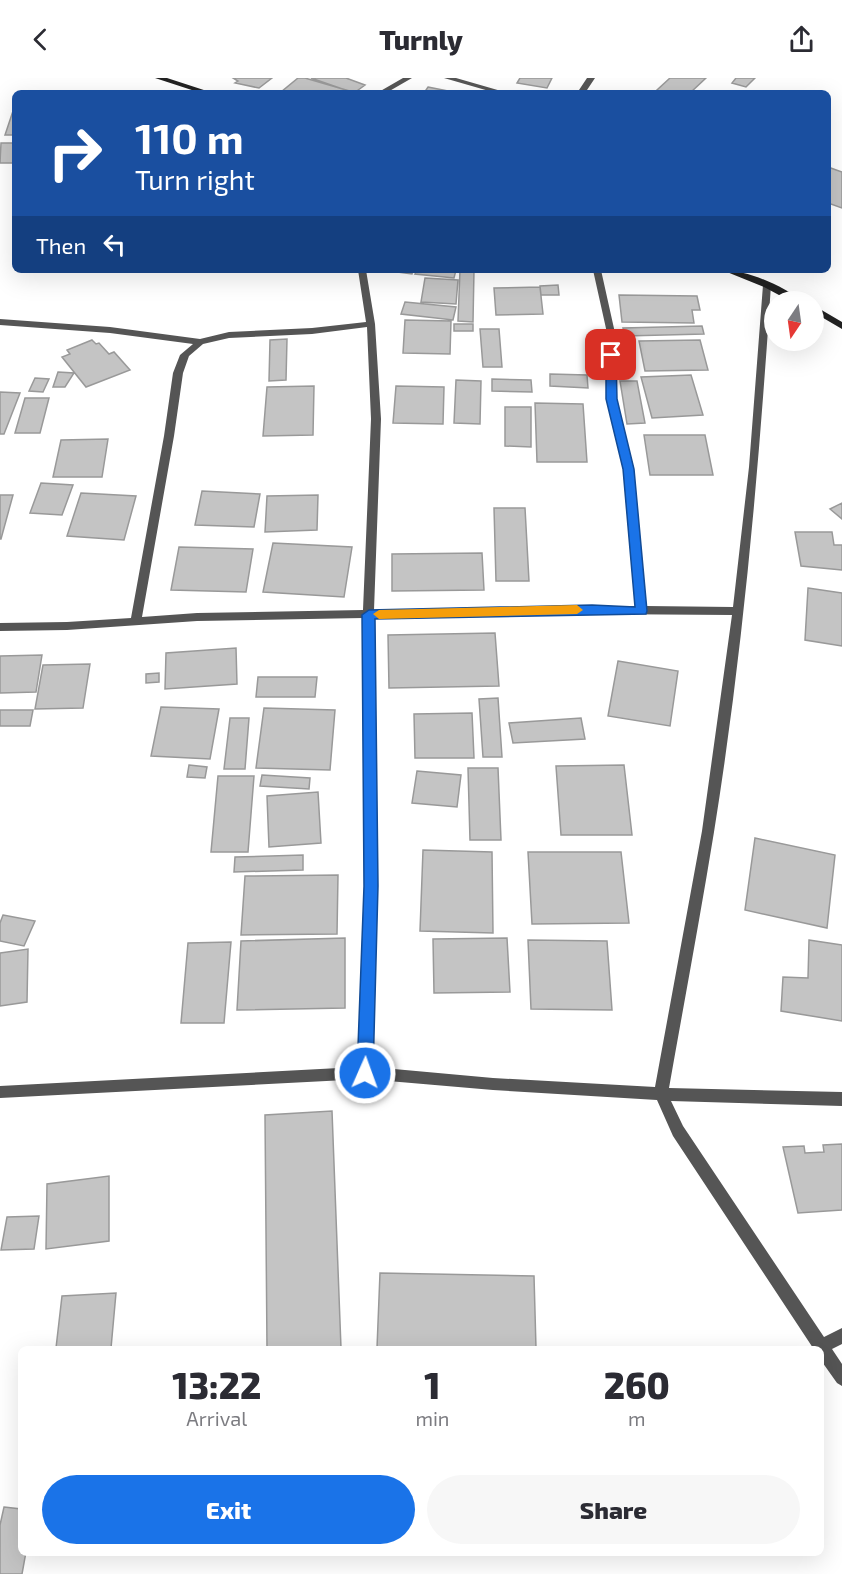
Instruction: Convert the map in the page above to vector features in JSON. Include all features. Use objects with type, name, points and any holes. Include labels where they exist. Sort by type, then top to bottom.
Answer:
[{"type":"main road","points":[[159,78],[199,90]]},
{"type":"main road","points":[[734,273],[778,291]]},
{"type":"main road","points":[[824,315],[842,326]]},
{"type":"street","points":[[386,90],[408,78]]},
{"type":"street","points":[[448,78],[493,90]]},
{"type":"street","points":[[362,273],[371,324],[376,419],[369,615],[371,886],[365,1073]]},
{"type":"street","points":[[598,273],[611,333],[611,399],[628,469],[641,611]]},
{"type":"street","points":[[766,285],[754,467],[738,611],[708,831],[661,1094],[678,1131],[819,1346]]},
{"type":"street","points":[[0,322],[110,330],[200,342],[229,335],[312,331],[371,324]]},
{"type":"street","points":[[136,621],[178,373],[185,355],[200,342]]},
{"type":"street","points":[[0,627],[197,617],[592,609],[738,611]]},
{"type":"street","points":[[0,1092],[365,1073],[493,1084],[661,1094],[842,1099]]},
{"type":"street","points":[[822,1346],[842,1336]]},
{"type":"street","points":[[824,1353],[842,1378]]},
{"type":"building","points":[[233,78],[272,78],[259,88],[235,83],[238,81]]},
{"type":"building","points":[[298,78],[305,78],[346,90],[283,90]]},
{"type":"building","points":[[311,78],[346,78],[365,85],[358,90],[345,90]]},
{"type":"building","points":[[520,78],[552,78],[547,88],[517,83]]},
{"type":"building","points":[[670,78],[706,78],[693,90],[657,90]]},
{"type":"building","points":[[736,78],[755,78],[746,87],[732,83]]},
{"type":"building","points":[[428,87],[443,90],[426,90]]},
{"type":"building","points":[[12,114],[12,135],[5,135]]},
{"type":"building","points":[[1,143],[12,143],[12,163],[0,163]]},
{"type":"building","points":[[831,168],[842,172],[842,208],[831,204]]},
{"type":"building","points":[[416,273],[455,273],[454,278]]},
{"type":"building","points":[[460,273],[474,273],[473,322],[458,321]]},
{"type":"building","points":[[425,278],[458,280],[456,304],[421,302]]},
{"type":"building","points":[[558,285],[559,295],[541,295],[540,286]]},
{"type":"building","points":[[540,287],[543,314],[496,315],[494,288]]},
{"type":"building","points":[[619,295],[697,296],[700,310],[692,310],[694,323],[622,322]]},
{"type":"building","points":[[405,302],[456,307],[453,320],[401,314]]},
{"type":"building","points":[[405,320],[451,321],[450,354],[403,353]]},
{"type":"building","points":[[454,324],[473,324],[473,331],[454,331]]},
{"type":"building","points":[[702,326],[704,334],[625,336],[623,328]]},
{"type":"building","points":[[480,329],[499,329],[502,367],[483,367]]},
{"type":"building","points":[[287,339],[286,380],[269,381],[270,340]]},
{"type":"building","points":[[92,340],[96,344],[99,343],[109,354],[114,352],[130,370],[86,387],[62,357],[70,354],[67,350]]},
{"type":"building","points":[[700,340],[708,370],[645,371],[639,341]]},
{"type":"building","points":[[58,372],[74,373],[65,387],[53,387]]},
{"type":"building","points":[[550,374],[587,375],[588,388],[550,386]]},
{"type":"building","points":[[691,375],[703,415],[652,418],[641,377]]},
{"type":"building","points":[[35,378],[49,379],[43,392],[29,391]]},
{"type":"building","points":[[492,379],[531,380],[532,392],[492,391]]},
{"type":"building","points":[[456,380],[481,381],[480,424],[454,423]]},
{"type":"building","points":[[620,381],[637,381],[645,423],[627,424]]},
{"type":"building","points":[[314,386],[313,435],[263,436],[267,387]]},
{"type":"building","points":[[396,386],[444,387],[443,424],[393,423]]},
{"type":"building","points":[[0,392],[20,393],[4,434],[0,434]]},
{"type":"building","points":[[25,398],[49,398],[40,433],[15,433]]},
{"type":"building","points":[[535,403],[583,404],[587,462],[537,462]]},
{"type":"building","points":[[505,407],[531,407],[531,447],[505,446]]},
{"type":"building","points":[[644,435],[705,435],[713,475],[650,475]]},
{"type":"building","points":[[108,439],[102,477],[53,477],[61,440]]},
{"type":"building","points":[[41,483],[73,485],[62,515],[30,513]]},
{"type":"building","points":[[202,491],[260,494],[254,527],[195,525]]},
{"type":"building","points":[[81,493],[136,496],[124,540],[67,536]]},
{"type":"building","points":[[0,495],[13,495],[1,539],[0,539]]},
{"type":"building","points":[[318,495],[317,530],[265,532],[267,496]]},
{"type":"building","points":[[842,503],[842,519],[830,509]]},
{"type":"building","points":[[494,508],[525,508],[529,581],[496,581]]},
{"type":"building","points":[[795,532],[832,532],[834,545],[842,545],[842,570],[801,566]]},
{"type":"building","points":[[273,543],[352,547],[344,597],[263,592]]},
{"type":"building","points":[[179,547],[253,549],[246,592],[171,590]]},
{"type":"building","points":[[482,553],[484,590],[392,591],[392,554]]},
{"type":"building","points":[[808,588],[842,593],[842,646],[805,640]]},
{"type":"building","points":[[495,633],[499,686],[389,688],[388,635]]},
{"type":"building","points":[[236,648],[237,684],[165,689],[166,653]]},
{"type":"building","points":[[42,655],[36,692],[0,693],[0,656]]},
{"type":"building","points":[[618,661],[678,671],[670,726],[608,716]]},
{"type":"building","points":[[90,664],[83,708],[35,709],[43,665]]},
{"type":"building","points":[[159,673],[159,682],[146,683],[146,674]]},
{"type":"building","points":[[258,677],[317,677],[315,697],[256,697]]},
{"type":"building","points":[[498,698],[502,757],[483,757],[479,699]]},
{"type":"building","points":[[161,707],[219,709],[210,759],[151,756]]},
{"type":"building","points":[[264,708],[335,710],[330,770],[256,768]]},
{"type":"building","points":[[0,710],[33,710],[30,726],[0,726]]},
{"type":"building","points":[[472,713],[474,758],[415,758],[414,714]]},
{"type":"building","points":[[230,718],[249,718],[245,769],[224,769]]},
{"type":"building","points":[[581,718],[585,739],[513,743],[509,723]]},
{"type":"building","points":[[189,765],[207,767],[205,778],[187,777]]},
{"type":"building","points":[[624,765],[632,835],[561,835],[556,766]]},
{"type":"building","points":[[468,768],[498,768],[501,840],[470,840]]},
{"type":"building","points":[[417,771],[461,775],[457,807],[412,803]]},
{"type":"building","points":[[262,775],[310,778],[309,789],[260,786]]},
{"type":"building","points":[[218,776],[254,776],[248,852],[211,852]]},
{"type":"building","points":[[318,792],[321,843],[269,847],[267,796]]},
{"type":"building","points":[[755,838],[835,855],[827,928],[745,910]]},
{"type":"building","points":[[423,850],[492,852],[493,933],[420,931]]},
{"type":"building","points":[[528,852],[621,852],[629,923],[532,924]]},
{"type":"building","points":[[303,855],[303,870],[234,872],[235,857]]},
{"type":"building","points":[[338,875],[337,934],[241,935],[245,876]]},
{"type":"building","points":[[3,915],[35,921],[24,946],[0,941],[0,923]]},
{"type":"building","points":[[345,938],[345,1008],[237,1010],[241,941]]},
{"type":"building","points":[[507,938],[510,992],[434,993],[433,939]]},
{"type":"building","points":[[528,940],[607,941],[612,1010],[531,1009]]},
{"type":"building","points":[[809,940],[842,945],[842,1021],[781,1011],[783,977],[808,978]]},
{"type":"building","points":[[231,942],[224,1023],[181,1023],[188,943]]},
{"type":"building","points":[[28,949],[27,1002],[0,1006],[0,953]]},
{"type":"building","points":[[332,1111],[341,1346],[267,1346],[265,1115]]},
{"type":"building","points":[[842,1144],[842,1210],[798,1213],[783,1147],[804,1146],[805,1153],[824,1152],[823,1145]]},
{"type":"building","points":[[109,1176],[109,1241],[46,1249],[47,1184]]},
{"type":"building","points":[[39,1216],[34,1249],[1,1250],[7,1217]]},
{"type":"building","points":[[380,1273],[534,1276],[536,1346],[377,1346]]},
{"type":"building","points":[[116,1293],[111,1346],[56,1346],[62,1296]]},
{"type":"building","points":[[4,1507],[18,1509],[18,1556],[25,1556],[22,1574],[0,1574],[0,1525]]},
{"type":"slow traffic","points":[[379,614],[577,610]]},
{"type":"route","points":[[365,1073],[371,886],[369,615],[592,609],[641,611],[628,469],[611,399],[611,355]]}]
